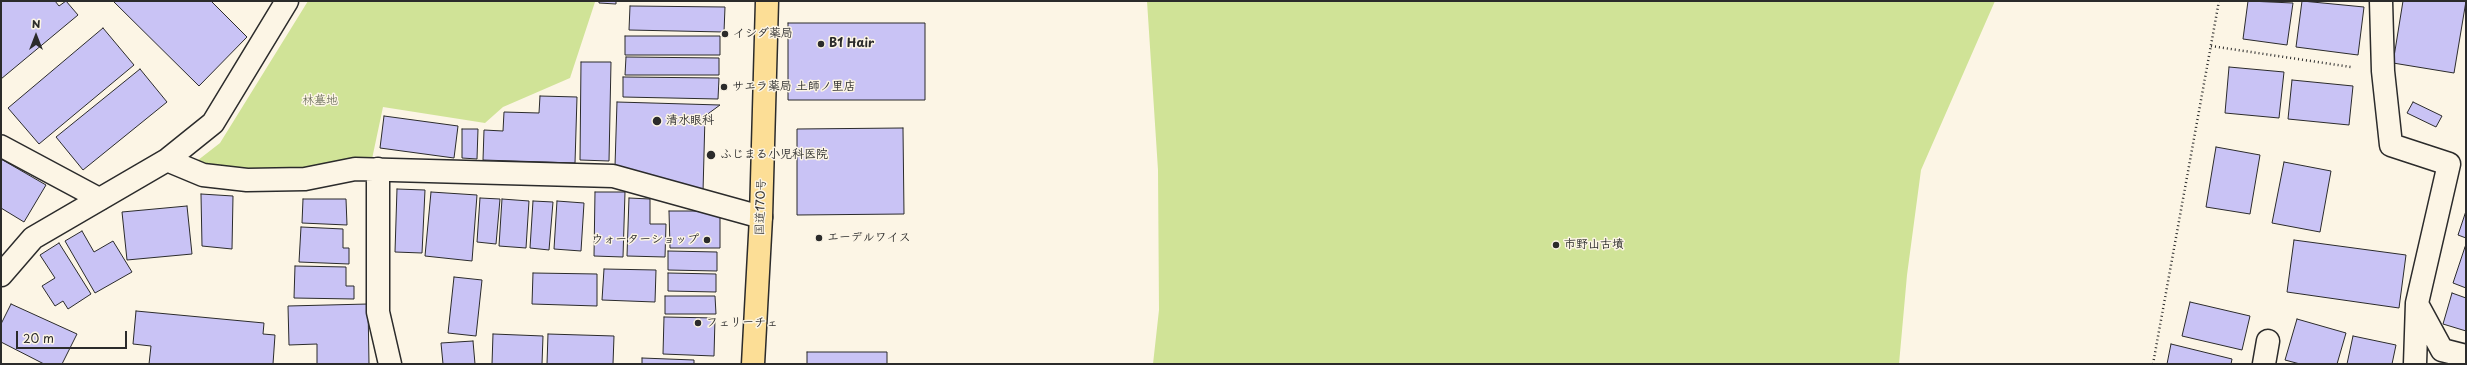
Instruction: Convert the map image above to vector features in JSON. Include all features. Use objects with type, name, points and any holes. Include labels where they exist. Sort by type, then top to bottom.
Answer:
[{"type":"highway","name":"国道170号","points":[[753,364],[762,217],[767,1]]},
{"type":"street","points":[[1,275],[33,238],[167,160],[213,123],[287,1]]},
{"type":"street","points":[[2380,1],[2383,71],[2391,145],[2458,167],[2417,303],[2415,364]]},
{"type":"street","points":[[167,160],[204,175],[247,180],[305,179],[355,169],[613,176],[762,217]]},
{"type":"street","points":[[378,169],[378,312],[390,364]]},
{"type":"street","points":[[2417,303],[2442,350],[2466,356]]},
{"type":"street","points":[[2264,364],[2268,341]]},
{"type":"lane","points":[[1,146],[100,199]]},
{"type":"path","points":[[2153,364],[2219,1]]},
{"type":"path","points":[[2211,46],[2383,71]]},
{"type":"green space","name":"林墓地","points":[[308,1],[595,2],[570,78],[503,107],[485,123],[383,107],[372,159],[265,172],[193,164],[220,143]]},
{"type":"green space","points":[[1147,1],[1995,1],[1921,170],[1907,275],[1899,364],[1153,364],[1159,310],[1158,170]]},
{"type":"building","points":[[1,1],[55,1],[59,6],[66,1],[78,15],[1,79]]},
{"type":"building","points":[[113,1],[211,1],[247,37],[199,86]]},
{"type":"building","points":[[599,1],[616,1],[616,4],[599,3]]},
{"type":"building","points":[[2248,1],[2293,3],[2287,45],[2243,39]]},
{"type":"building","points":[[2302,1],[2364,7],[2358,55],[2296,47]]},
{"type":"building","points":[[2403,1],[2466,1],[2454,73],[2393,63]]},
{"type":"building","points":[[630,6],[725,7],[724,32],[629,30]]},
{"type":"building","points":[[788,23],[925,23],[925,100],[788,100]]},
{"type":"building","points":[[103,28],[134,65],[39,144],[8,108]]},
{"type":"building","points":[[625,36],[720,36],[720,55],[625,55]]},
{"type":"building","points":[[626,57],[719,58],[719,75],[625,75]]},
{"type":"building","points":[[581,62],[611,62],[609,161],[580,160]]},
{"type":"building","points":[[2229,67],[2284,72],[2279,118],[2225,113]]},
{"type":"building","points":[[140,69],[167,102],[83,170],[56,137]]},
{"type":"building","points":[[623,77],[719,78],[718,99],[623,97]]},
{"type":"building","points":[[2292,80],[2353,86],[2349,125],[2288,119]]},
{"type":"building","points":[[540,96],[577,97],[575,163],[483,160],[484,130],[503,131],[504,112],[539,113]]},
{"type":"building","points":[[617,102],[720,105],[705,116],[703,192],[615,166]]},
{"type":"building","points":[[2413,102],[2442,116],[2436,127],[2407,113]]},
{"type":"building","points":[[384,116],[458,126],[454,158],[380,148]]},
{"type":"building","points":[[903,128],[904,214],[797,215],[797,129]]},
{"type":"building","points":[[462,129],[478,129],[477,159],[462,158]]},
{"type":"building","points":[[2216,147],[2260,155],[2250,214],[2206,207]]},
{"type":"building","points":[[1,159],[46,185],[24,222],[1,208]]},
{"type":"building","points":[[2284,162],[2331,171],[2320,232],[2272,223]]},
{"type":"building","points":[[397,189],[425,190],[422,253],[395,252]]},
{"type":"building","points":[[431,192],[477,195],[472,261],[425,256]]},
{"type":"building","points":[[595,192],[625,192],[623,257],[594,256]]},
{"type":"building","points":[[201,194],[233,196],[232,249],[202,246]]},
{"type":"building","points":[[480,198],[500,199],[496,244],[477,242]]},
{"type":"building","points":[[629,198],[650,199],[650,224],[666,224],[665,257],[627,256]]},
{"type":"building","points":[[303,199],[346,199],[347,225],[302,223]]},
{"type":"building","points":[[502,199],[529,201],[526,248],[499,246]]},
{"type":"building","points":[[533,201],[553,202],[549,250],[530,248]]},
{"type":"building","points":[[557,201],[584,203],[581,251],[554,249]]},
{"type":"building","points":[[187,206],[192,254],[127,260],[122,212]]},
{"type":"building","points":[[669,211],[706,211],[720,217],[720,248],[670,248]]},
{"type":"building","points":[[2466,211],[2466,238],[2458,235]]},
{"type":"building","points":[[301,227],[343,229],[343,248],[349,248],[349,264],[299,262]]},
{"type":"building","points":[[82,231],[94,252],[113,241],[132,272],[95,293],[65,241]]},
{"type":"building","points":[[2294,240],[2406,255],[2399,308],[2287,292]]},
{"type":"building","points":[[59,243],[91,294],[68,309],[63,301],[55,306],[42,286],[55,278],[40,255]]},
{"type":"building","points":[[2466,247],[2466,288],[2453,283]]},
{"type":"building","points":[[668,251],[717,252],[717,271],[668,270]]},
{"type":"building","points":[[295,266],[346,267],[346,286],[354,286],[354,299],[294,298]]},
{"type":"building","points":[[604,269],[656,270],[655,302],[602,300]]},
{"type":"building","points":[[533,273],[597,274],[597,306],[532,304]]},
{"type":"building","points":[[668,273],[716,274],[716,292],[668,291]]},
{"type":"building","points":[[454,277],[482,280],[476,336],[448,333]]},
{"type":"building","points":[[2452,293],[2466,298],[2466,331],[2443,324]]},
{"type":"building","points":[[665,296],[715,296],[716,314],[665,314]]},
{"type":"building","points":[[2190,302],[2250,316],[2242,350],[2182,336]]},
{"type":"building","points":[[11,304],[77,334],[62,364],[44,364],[1,342],[1,324]]},
{"type":"building","points":[[368,304],[369,364],[317,364],[317,344],[289,345],[288,306]]},
{"type":"building","points":[[136,311],[264,323],[263,334],[275,335],[273,364],[149,364],[151,346],[133,344]]},
{"type":"building","points":[[664,317],[715,318],[714,356],[663,354]]},
{"type":"building","points":[[2297,319],[2346,333],[2337,364],[2300,364],[2285,360]]},
{"type":"building","points":[[493,334],[543,336],[542,364],[492,364]]},
{"type":"building","points":[[548,334],[614,336],[613,364],[547,364]]},
{"type":"building","points":[[2353,336],[2396,345],[2392,364],[2347,364]]},
{"type":"building","points":[[473,341],[475,364],[443,364],[441,343]]},
{"type":"building","points":[[2171,344],[2232,359],[2231,364],[2167,364]]},
{"type":"building","points":[[807,352],[887,352],[887,364],[807,364]]},
{"type":"building","points":[[642,358],[694,360],[694,364],[642,364]]},
{"type":"place","name":"イシダ薬局","points":[[725,34]]},
{"type":"place","name":"B1 Hair","points":[[821,44]]},
{"type":"place","name":"サエラ薬局 土師ノ里店","points":[[724,87]]},
{"type":"place","name":"清水眼科","points":[[657,121]]},
{"type":"place","name":"ふじまる小児科医院","points":[[711,155]]},
{"type":"place","name":"エーデルワイス","points":[[819,238]]},
{"type":"place","name":"ウォーターショップ","points":[[707,240]]},
{"type":"place","name":"市野山古墳","points":[[1556,245]]},
{"type":"place","name":"フェリーチェ","points":[[698,323]]}]
